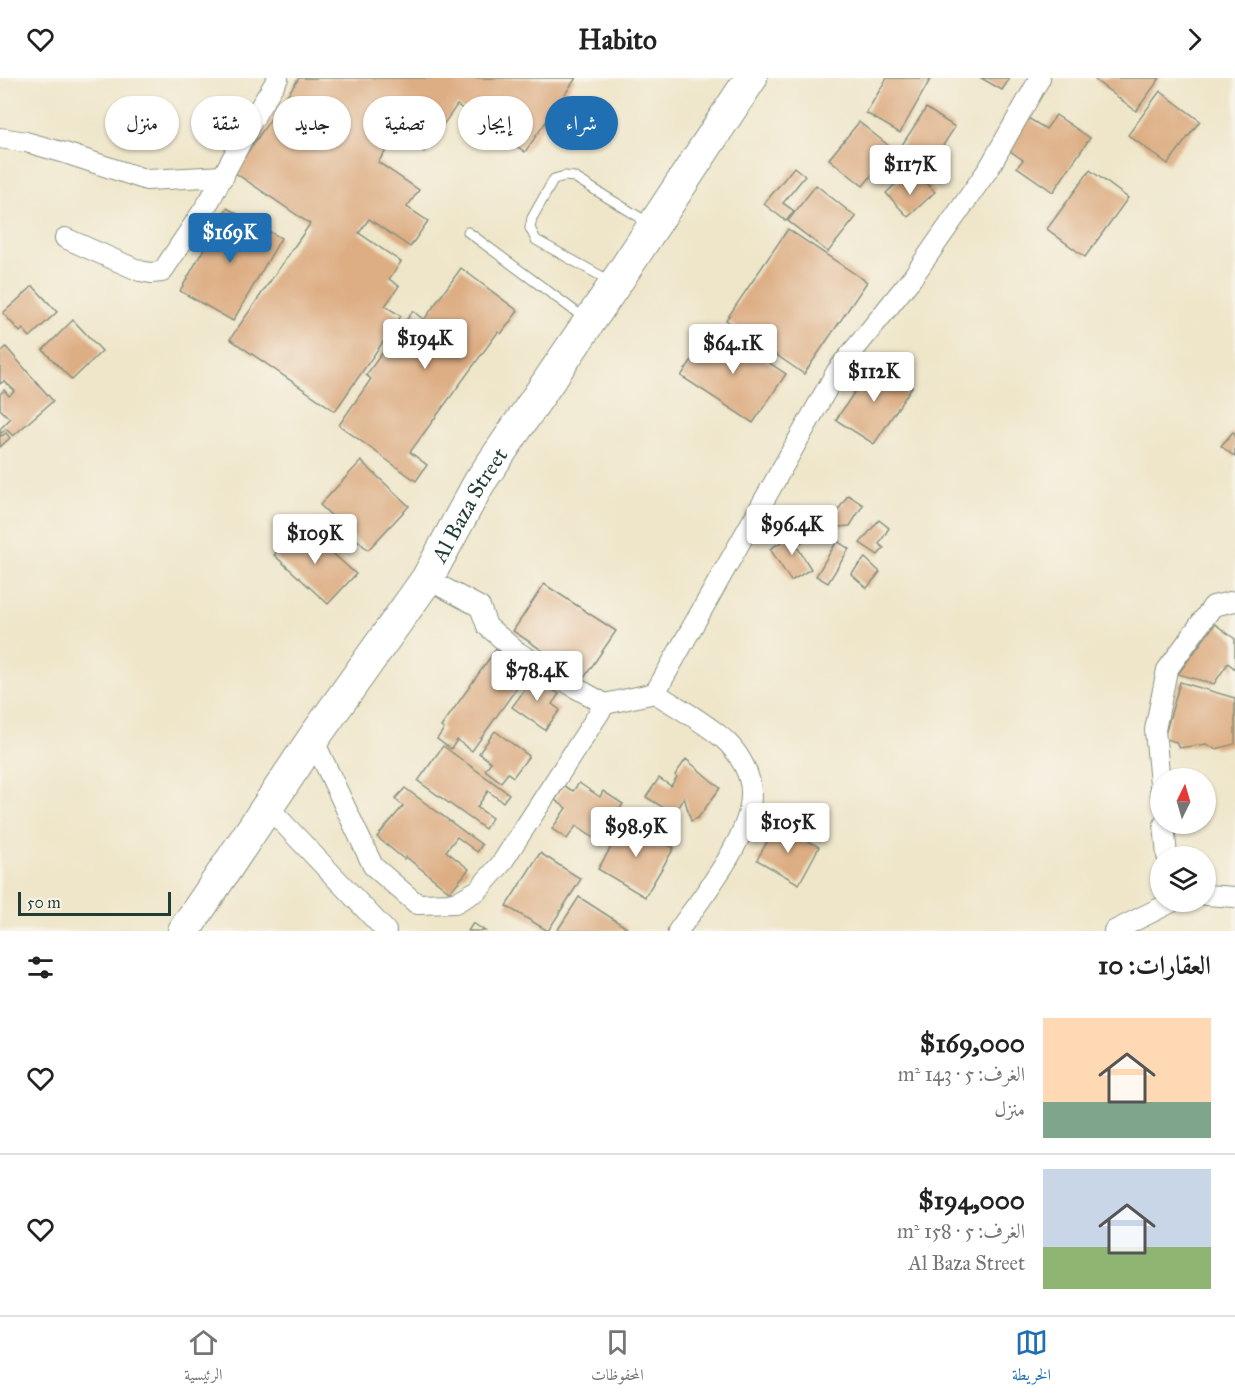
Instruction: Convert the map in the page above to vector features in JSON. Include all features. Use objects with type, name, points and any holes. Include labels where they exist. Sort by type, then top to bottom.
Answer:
[{"type":"main road","name":"Al Baza Street","points":[[184,931],[314,739],[427,579],[479,483],[752,78]]},
{"type":"street","points":[[65,238],[140,272],[162,272],[224,177],[257,112],[278,78]]},
{"type":"street","points":[[656,693],[837,371],[912,278],[989,168],[1040,78]]},
{"type":"street","points":[[0,138],[26,142],[65,153],[147,180],[224,177]]},
{"type":"street","points":[[427,579],[480,607],[487,626],[516,651],[605,704],[656,693],[727,743],[745,767],[752,795],[745,827],[719,872],[678,931]]},
{"type":"street","points":[[1159,768],[1155,730],[1167,670],[1213,606],[1235,601]]},
{"type":"street","points":[[314,739],[373,866],[417,904],[455,903],[478,890],[501,864],[605,704]]},
{"type":"street","points":[[268,807],[386,931]]},
{"type":"street","points":[[1216,896],[1235,897]]},
{"type":"street","points":[[1114,931],[1151,912]]},
{"type":"lane","points":[[615,284],[536,240],[530,228],[532,218],[554,179],[565,176],[574,177],[654,226]]},
{"type":"lane","points":[[468,232],[589,321]]},
{"type":"building","points":[[299,78],[576,78],[564,96],[545,96],[545,123],[533,140],[533,96],[458,96],[458,106],[446,121],[446,96],[363,96],[363,150],[387,150],[378,162],[419,190],[407,207],[428,221],[410,247],[369,219],[359,233],[401,262],[389,279],[399,286],[385,306],[401,316],[335,411],[230,339],[310,224],[234,172],[249,150],[261,150],[261,133],[273,116],[273,150],[351,150],[351,96],[287,96]]},
{"type":"building","points":[[887,78],[931,78],[900,133],[866,113]]},
{"type":"building","points":[[981,78],[1010,78],[1002,90]]},
{"type":"building","points":[[1097,78],[1160,78],[1136,111],[1095,80]]},
{"type":"building","points":[[1160,91],[1200,121],[1168,164],[1128,135]]},
{"type":"building","points":[[926,108],[955,127],[929,167],[900,148]]},
{"type":"building","points":[[1056,115],[1090,138],[1053,192],[1017,167],[1023,160],[1007,149],[1028,118],[1046,129]]},
{"type":"building","points":[[859,122],[893,149],[863,186],[829,159]]},
{"type":"building","points":[[794,167],[805,176],[783,203],[794,211],[786,221],[764,204]]},
{"type":"building","points":[[1090,170],[1128,198],[1085,257],[1047,229]]},
{"type":"building","points":[[922,178],[935,192],[908,217],[886,193],[901,179],[910,188]]},
{"type":"building","points":[[816,185],[856,217],[828,252],[788,221]]},
{"type":"building","points":[[227,208],[281,238],[233,321],[180,291]]},
{"type":"building","points":[[788,229],[867,282],[804,374],[726,320]]},
{"type":"building","points":[[461,268],[518,311],[501,334],[498,332],[410,452],[427,465],[416,481],[339,425],[371,379],[366,375],[413,311],[424,320]]},
{"type":"building","points":[[33,286],[57,312],[30,337],[23,329],[20,332],[3,313]]},
{"type":"building","points":[[73,320],[102,351],[72,380],[43,350]]},
{"type":"building","points":[[714,326],[786,374],[753,423],[681,376]]},
{"type":"building","points":[[6,347],[53,401],[13,436],[6,429],[1,433],[0,431],[10,419],[0,409],[0,394],[4,390],[9,396],[15,391],[4,381],[0,384],[0,353]]},
{"type":"building","points":[[874,362],[912,387],[874,444],[836,420]]},
{"type":"building","points":[[1233,432],[1235,433],[1235,457],[1221,446]]},
{"type":"building","points":[[6,433],[10,438],[0,447],[0,434],[2,436]]},
{"type":"building","points":[[361,461],[409,506],[368,550],[320,505]]},
{"type":"building","points":[[848,495],[863,505],[850,526],[838,527],[834,519],[831,525],[826,521],[833,509],[837,512]]},
{"type":"building","points":[[879,520],[889,528],[879,544],[884,548],[878,555],[860,543]]},
{"type":"building","points":[[301,525],[356,574],[328,604],[274,555]]},
{"type":"building","points":[[802,529],[808,538],[796,545],[811,569],[791,581],[770,549]]},
{"type":"building","points":[[837,541],[849,549],[828,583],[816,576]]},
{"type":"building","points":[[865,558],[880,572],[867,588],[851,574]]},
{"type":"building","points":[[544,584],[616,631],[584,678],[513,631]]},
{"type":"building","points":[[1215,624],[1235,639],[1235,669],[1228,663],[1214,684],[1178,674]]},
{"type":"building","points":[[496,649],[528,672],[472,751],[457,740],[451,749],[437,739],[444,729],[441,727]]},
{"type":"building","points":[[529,673],[559,694],[552,704],[560,710],[545,730],[512,707],[526,688],[521,685]]},
{"type":"building","points":[[1180,682],[1235,698],[1235,744],[1216,749],[1206,744],[1179,748],[1176,742],[1164,738]]},
{"type":"building","points":[[495,731],[529,756],[513,777],[508,773],[501,782],[485,770],[491,762],[479,753]]},
{"type":"building","points":[[443,746],[509,794],[503,802],[488,791],[477,807],[492,818],[485,829],[418,781]]},
{"type":"building","points":[[686,759],[720,788],[698,818],[691,821],[684,797],[674,814],[646,797],[659,778],[671,786],[677,777],[675,775]]},
{"type":"building","points":[[579,783],[600,797],[603,791],[623,804],[598,841],[576,826],[567,839],[552,829],[566,808],[555,800],[564,786],[573,791]]},
{"type":"building","points":[[405,788],[482,845],[477,852],[457,837],[446,851],[469,869],[450,892],[377,837],[403,806],[395,799]]},
{"type":"building","points":[[627,820],[674,848],[645,897],[598,869]]},
{"type":"building","points":[[777,824],[819,847],[799,884],[757,860]]},
{"type":"building","points":[[540,853],[581,879],[548,931],[506,906]]},
{"type":"building","points":[[579,897],[627,928],[625,931],[557,931]]},
{"type":"building","points":[[473,923],[485,931],[468,931]]}]
